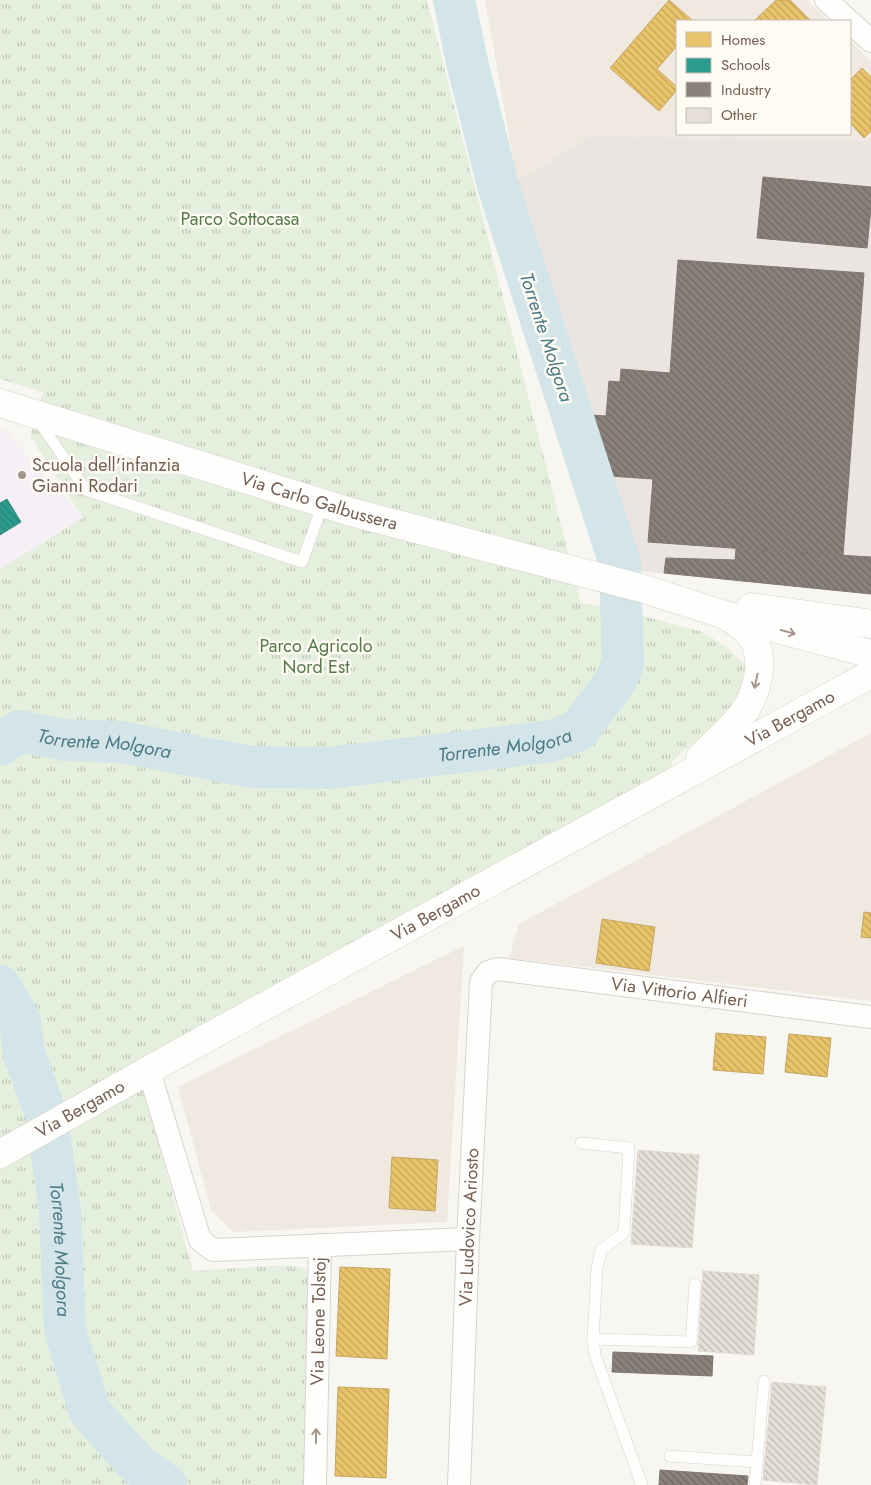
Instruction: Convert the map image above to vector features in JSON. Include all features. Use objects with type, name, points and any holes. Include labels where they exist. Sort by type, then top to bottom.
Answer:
[{"type":"street","points":[[826,0],[847,20]]},
{"type":"street","points":[[851,24],[871,42]]},
{"type":"street","name":"Via Carlo Galbussera","points":[[0,403],[323,504],[641,588],[722,614],[871,654]]},
{"type":"street","name":"Via Carlo Galbussera","points":[[641,588],[871,624]]},
{"type":"street","name":"Via Carlo Galbussera","points":[[788,612],[871,612]]},
{"type":"street","name":"Via Carlo Galbussera","points":[[678,780],[744,712],[756,686],[759,661],[754,640],[741,626],[722,614]]},
{"type":"street","name":"Via Bergamo","points":[[4,1152],[84,1106],[871,674]]},
{"type":"street","name":"Via Vittorio Alfieri","points":[[488,972],[498,969],[871,1016]]},
{"type":"street","name":"Via Ludovico Ariosto","points":[[459,1485],[468,1239],[481,982],[488,972]]},
{"type":"street","points":[[149,1071],[200,1240],[213,1250],[320,1245]]},
{"type":"street","name":"Via Leone Tolstoj","points":[[315,1485],[320,1245],[468,1239]]},
{"type":"lane","points":[[34,413],[86,490],[302,562],[323,504]]},
{"type":"lane","points":[[581,1144],[629,1148],[624,1233],[601,1250],[597,1268],[593,1339],[595,1355],[642,1485]]},
{"type":"lane","points":[[593,1339],[691,1342],[695,1284]]},
{"type":"lane","points":[[755,1485],[764,1380]]},
{"type":"lane","points":[[670,1456],[757,1462]]},
{"type":"shaded area","points":[[485,0],[807,0],[828,20],[676,20],[676,135],[851,135],[851,42],[871,61],[871,140],[590,136],[517,181]]},
{"type":"shaded area","points":[[590,136],[871,140],[871,594],[639,571],[517,181]]},
{"type":"shaded area","name":"Scuola dell'infanzia Gianni Rodari","points":[[0,429],[4,430],[85,520],[0,574]]},
{"type":"shaded area","points":[[871,733],[871,1001],[509,958],[519,924]]},
{"type":"shaded area","points":[[464,946],[447,1222],[233,1232],[211,1210],[178,1087]]},
{"type":"green space","name":"Parco Agricolo Nord Est","points":[[0,0],[427,0],[581,603],[632,613],[703,632],[726,647],[744,664],[746,675],[744,694],[727,720],[680,753],[672,762],[672,769],[137,1064],[193,1271],[286,1265],[302,1267],[308,1273],[305,1485],[0,1485],[0,569],[83,518],[30,436],[43,392],[0,379]]},
{"type":"green space","points":[[0,1472],[28,1485],[0,1485]]},
{"type":"building: Homes","points":[[669,0],[692,20],[676,20],[676,47],[657,69],[676,86],[676,91],[659,111],[610,68]]},
{"type":"building: Homes","points":[[776,0],[790,0],[810,20],[755,20]]},
{"type":"building: Homes","points":[[862,68],[871,77],[871,131],[864,138],[851,124],[851,79]]},
{"type":"building: Homes","points":[[864,912],[871,913],[871,938],[861,937]]},
{"type":"building: Homes","points":[[602,919],[655,927],[649,971],[596,963]]},
{"type":"building: Homes","points":[[716,1033],[766,1037],[763,1074],[713,1070]]},
{"type":"building: Homes","points":[[789,1034],[831,1038],[827,1077],[785,1072]]},
{"type":"building: Homes","points":[[392,1157],[438,1160],[435,1211],[389,1208]]},
{"type":"building: Homes","points":[[340,1267],[390,1269],[387,1359],[336,1356]]},
{"type":"building: Homes","points":[[338,1387],[389,1389],[386,1478],[335,1476]]},
{"type":"building: Schools","points":[[7,499],[21,522],[0,535],[0,503]]},
{"type":"building: Industry","points":[[763,177],[871,187],[867,248],[757,238]]},
{"type":"building: Industry","points":[[678,260],[864,273],[843,556],[648,542],[653,479],[610,476],[591,415],[606,416],[609,381],[620,382],[621,369],[670,373]]},
{"type":"building: Industry","points":[[736,549],[871,557],[871,594],[664,573],[666,558],[735,560]]},
{"type":"building: Industry","points":[[613,1352],[713,1356],[712,1376],[612,1372]]},
{"type":"building: Industry","points":[[660,1470],[748,1476],[747,1485],[659,1485]]},
{"type":"building: Other","points":[[638,1150],[699,1155],[692,1248],[631,1244]]},
{"type":"building: Other","points":[[703,1271],[759,1275],[754,1355],[698,1351]]},
{"type":"building: Other","points":[[772,1382],[826,1387],[817,1485],[763,1480]]},
{"type":"waterway","name":"Torrente Molgora","points":[[0,745],[20,731],[63,740],[121,742],[251,767],[329,768],[552,741],[579,730],[615,682],[623,663],[620,564],[499,189],[467,62],[454,0]]},
{"type":"waterway","name":"Torrente Molgora","points":[[0,986],[20,1021],[24,1054],[47,1117],[60,1210],[65,1330],[90,1412],[138,1465],[166,1485]]},
{"type":"place","name":"Scuola dell'infanzia Gianni Rodari","points":[[22,475]]},
{"type":"park label","name":"Parco Sottocasa","points":[[240,219]]}]
